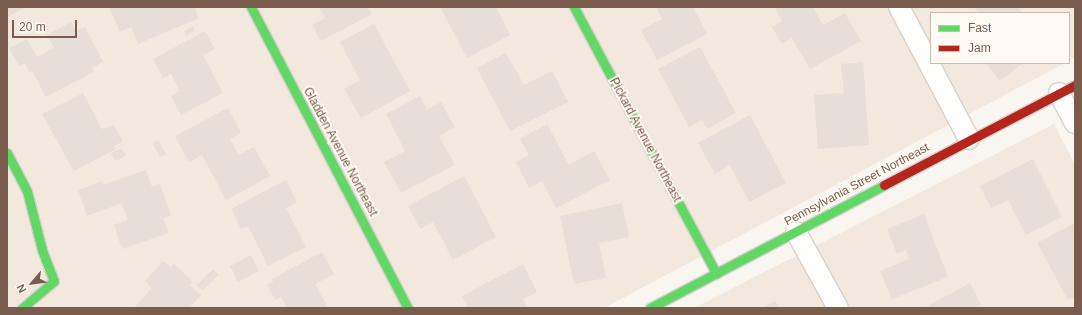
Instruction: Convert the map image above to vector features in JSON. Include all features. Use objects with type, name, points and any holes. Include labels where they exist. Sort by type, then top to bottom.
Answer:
[{"type":"street","name":"Gladden Avenue Northeast","points":[[251,7],[408,308]]},
{"type":"street","name":"Pickard Avenue Northeast","points":[[574,7],[716,273]]},
{"type":"street","points":[[899,7],[969,139]]},
{"type":"street","name":"Pennsylvania Street Northeast","points":[[650,308],[969,139],[1067,89]]},
{"type":"street","points":[[1067,89],[1075,123]]},
{"type":"street","points":[[7,154],[27,191],[42,250],[54,281],[22,308]]},
{"type":"street","points":[[796,232],[838,308]]},
{"type":"shaded area","points":[[7,7],[1075,7],[1075,57],[1070,60],[1070,12],[930,12],[930,64],[1063,64],[604,308],[7,308]]},
{"type":"shaded area","points":[[1054,124],[1075,165],[1075,308],[694,308]]},
{"type":"building","points":[[7,7],[26,7],[7,17]]},
{"type":"building","points":[[115,7],[194,7],[199,18],[138,44],[131,27],[120,32],[110,9]]},
{"type":"building","points":[[319,7],[368,7],[372,14],[321,41],[312,25],[325,18]]},
{"type":"building","points":[[440,7],[496,7],[510,35],[467,58]]},
{"type":"building","points":[[656,7],[693,7],[707,34],[657,60],[641,30],[662,19]]},
{"type":"building","points":[[775,7],[813,7],[823,25],[845,13],[861,41],[810,69],[792,38],[782,44],[772,27],[782,21]]},
{"type":"building","points":[[974,7],[1018,7],[1021,12],[978,12]]},
{"type":"building","points":[[71,22],[76,31],[85,27],[103,62],[92,68],[94,72],[46,97],[32,71],[29,72],[25,63],[19,66],[9,48],[27,39],[37,57],[54,48],[47,35]]},
{"type":"building","points":[[374,24],[410,91],[361,118],[344,89],[360,80],[340,42]]},
{"type":"building","points":[[193,26],[195,31],[186,36],[184,31]]},
{"type":"building","points":[[205,31],[215,49],[203,55],[223,93],[181,115],[171,96],[180,91],[171,74],[163,78],[153,59]]},
{"type":"building","points":[[700,47],[736,113],[707,129],[702,120],[689,127],[658,69]]},
{"type":"building","points":[[506,53],[524,85],[552,71],[568,102],[510,131],[477,68]]},
{"type":"building","points":[[863,62],[869,145],[818,149],[814,95],[844,93],[841,64]]},
{"type":"building","points":[[987,64],[1022,64],[1000,81]]},
{"type":"building","points":[[83,93],[102,129],[114,125],[123,141],[114,146],[116,149],[74,171],[42,114]]},
{"type":"building","points":[[420,96],[427,110],[441,102],[455,127],[439,136],[455,165],[401,193],[384,162],[405,151],[386,114]]},
{"type":"building","points":[[228,108],[241,133],[230,139],[239,155],[254,147],[270,176],[226,200],[202,155],[189,162],[175,136]]},
{"type":"building","points":[[750,115],[786,183],[749,202],[730,165],[715,174],[698,143]]},
{"type":"building","points":[[547,124],[569,165],[594,151],[610,180],[556,208],[542,181],[529,188],[516,162],[529,155],[520,139]]},
{"type":"building","points":[[158,140],[166,154],[160,157],[152,143]]},
{"type":"building","points":[[122,148],[126,156],[115,161],[111,153]]},
{"type":"building","points":[[1033,159],[1062,217],[1026,235],[1008,200],[991,208],[980,186]]},
{"type":"building","points":[[146,170],[152,187],[160,184],[171,215],[163,218],[169,233],[122,249],[114,225],[128,220],[122,203],[87,216],[78,190],[102,181],[103,185]]},
{"type":"building","points":[[464,176],[496,237],[453,260],[433,222],[420,229],[408,206]]},
{"type":"building","points":[[286,180],[297,202],[286,208],[306,247],[268,266],[248,226],[241,229],[231,209]]},
{"type":"building","points":[[622,203],[629,237],[599,243],[606,278],[574,284],[560,216]]},
{"type":"building","points":[[924,214],[948,277],[892,299],[880,271],[909,259],[906,250],[897,254],[887,229]]},
{"type":"building","points":[[1073,224],[1075,228],[1075,296],[1068,300],[1037,243]]},
{"type":"building","points":[[322,252],[334,274],[315,284],[328,308],[287,308],[281,297],[275,300],[267,285],[273,282],[272,279]]},
{"type":"building","points":[[251,255],[259,271],[238,282],[230,266]]},
{"type":"building","points":[[163,261],[171,267],[174,264],[193,282],[190,285],[201,295],[189,308],[134,308],[152,288],[145,281]]},
{"type":"building","points":[[523,264],[537,292],[523,299],[528,308],[468,308],[462,296]]},
{"type":"building","points":[[213,269],[218,275],[203,290],[197,285]]},
{"type":"building","points":[[970,283],[981,305],[976,308],[924,308]]},
{"type":"building","points":[[775,301],[779,308],[763,308]]},
{"type":"traffic: fast","points":[[251,7],[408,308]]},
{"type":"traffic: fast","points":[[574,7],[716,273]]},
{"type":"traffic: fast","points":[[7,153],[27,191],[42,250],[54,281],[22,308]]},
{"type":"traffic: fast","points":[[650,308],[884,185]]},
{"type":"traffic: jam","points":[[884,185],[1075,85]]}]
